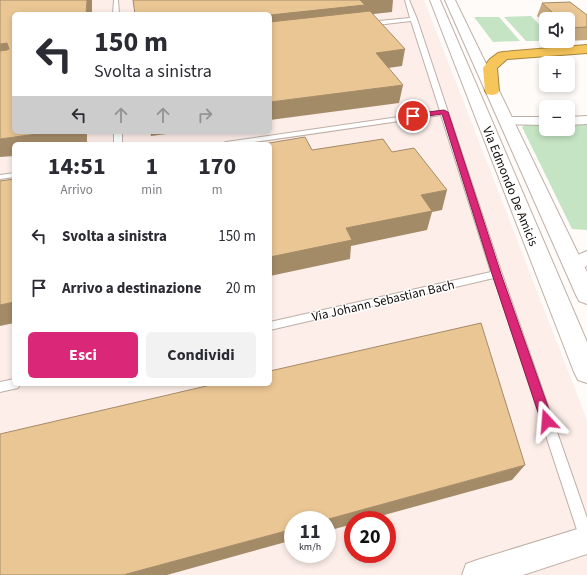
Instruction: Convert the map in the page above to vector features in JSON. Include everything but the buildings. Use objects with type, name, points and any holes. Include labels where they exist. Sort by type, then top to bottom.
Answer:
[{"type":"highway","points":[[492,91],[490,68],[503,56],[587,49]]},
{"type":"main road","name":"Via Edmondo De Amicis","points":[[435,0],[587,372]]},
{"type":"main road","name":"Via Edmondo De Amicis","points":[[450,0],[506,122],[580,262],[587,295]]},
{"type":"street","points":[[575,121],[587,120]]},
{"type":"street","points":[[506,122],[539,121]]},
{"type":"street","points":[[477,575],[587,539]]},
{"type":"lane","points":[[116,0],[116,12]]},
{"type":"lane","points":[[407,0],[497,274],[587,539]]},
{"type":"lane","points":[[362,24],[414,19]]},
{"type":"lane","points":[[240,142],[444,112]]},
{"type":"lane","points":[[0,177],[12,175]]},
{"type":"lane","name":"Via Johann Sebastian Bach","points":[[272,326],[497,274]]},
{"type":"lane","points":[[0,387],[12,384]]},
{"type":"shaded area","points":[[0,0],[424,0],[587,420],[587,575],[0,575]]},
{"type":"green space","points":[[531,16],[539,24],[539,41],[526,41],[504,17]]},
{"type":"green space","points":[[474,17],[499,17],[520,41],[493,42]]},
{"type":"green space","points":[[575,123],[587,123],[587,230],[572,229],[522,127],[525,124],[539,124],[539,136],[575,136]]},
{"type":"route","points":[[413,116],[444,112],[547,421]]}]
